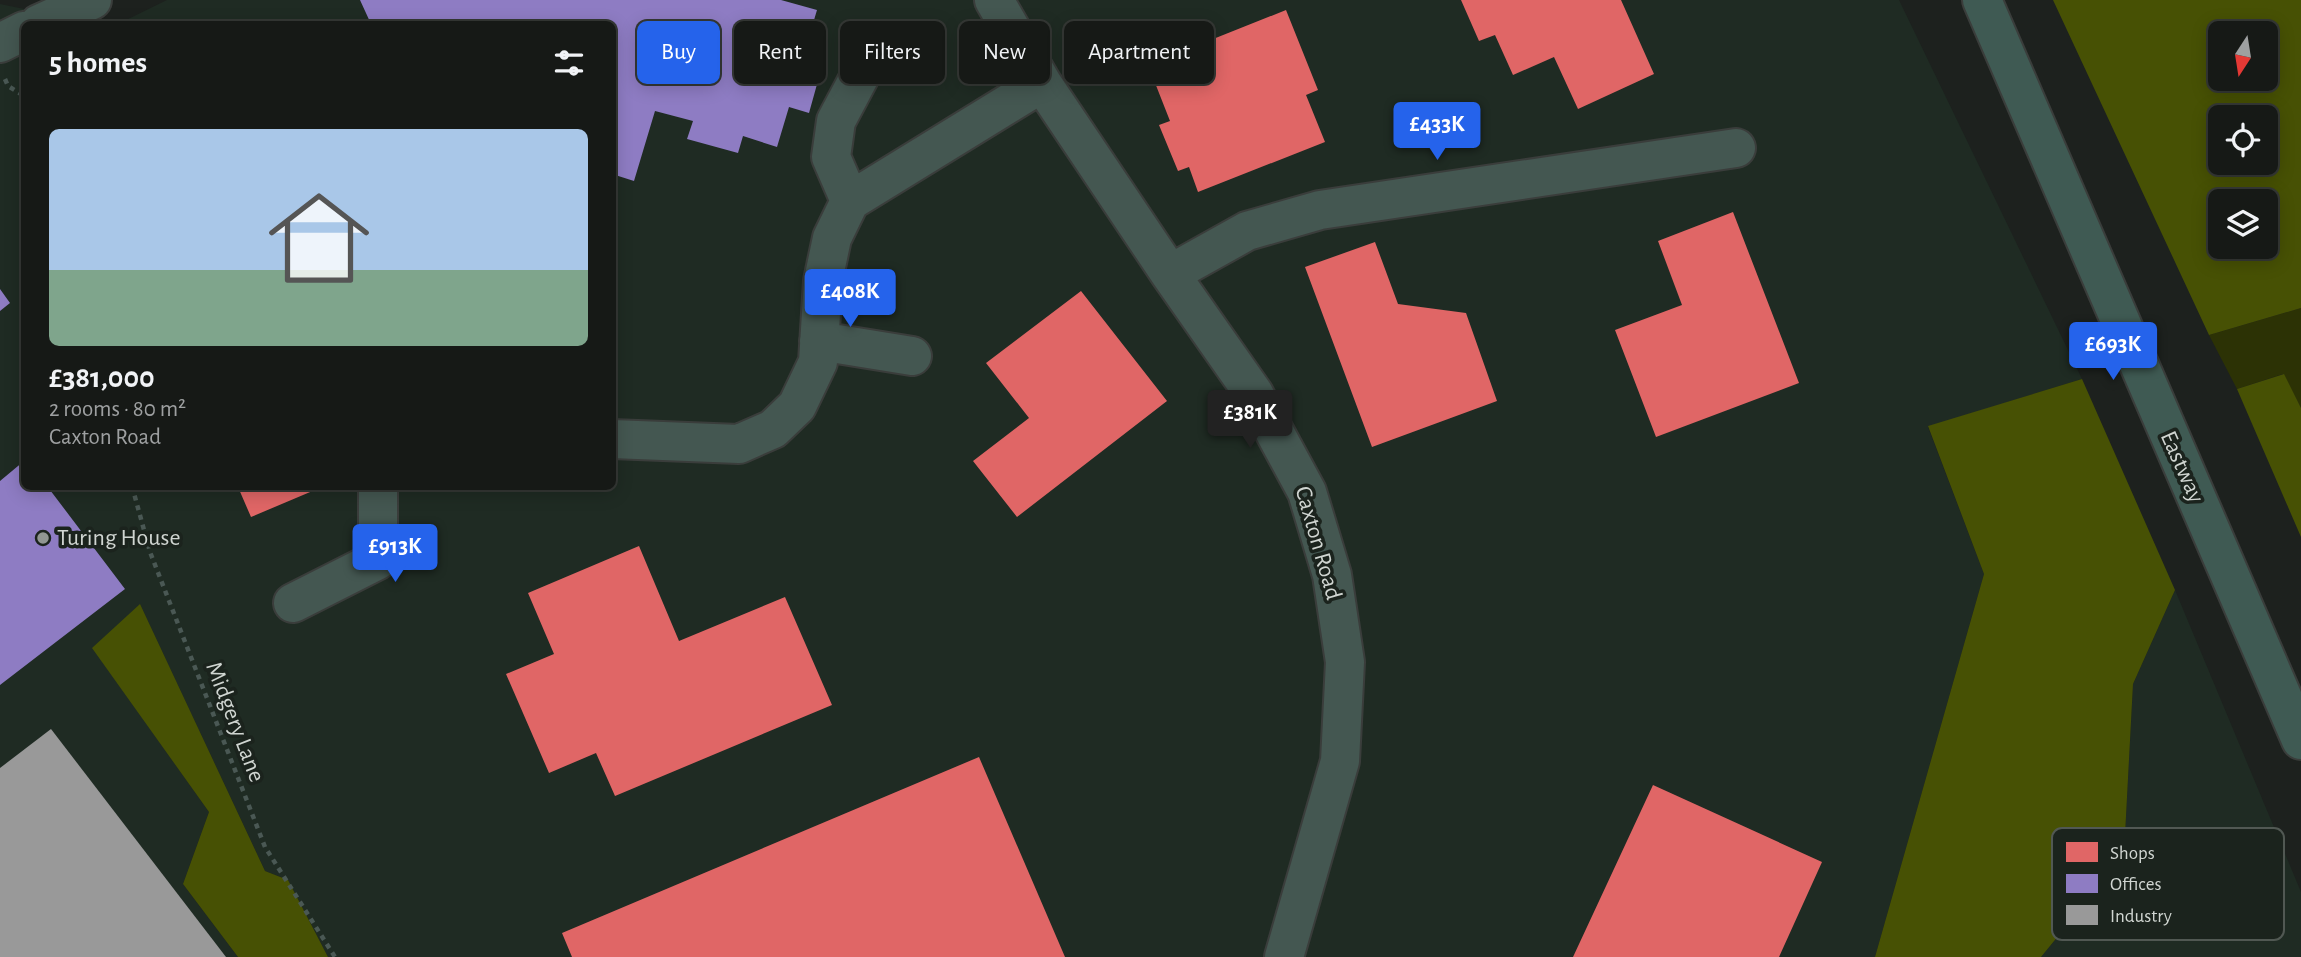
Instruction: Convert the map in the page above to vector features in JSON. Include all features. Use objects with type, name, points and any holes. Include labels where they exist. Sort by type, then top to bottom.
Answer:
[{"type":"main road","name":"Eastway","points":[[1982,0],[2301,740]]},
{"type":"street","points":[[46,21],[92,0]]},
{"type":"street","name":"Caxton Road","points":[[994,0],[1006,21]]},
{"type":"street","points":[[0,43],[21,32]]},
{"type":"street","points":[[850,201],[831,157],[836,121],[856,84]]},
{"type":"street","points":[[616,439],[739,444],[773,429],[797,405],[818,362],[825,270],[832,238],[850,201],[1040,84]]},
{"type":"street","name":"Caxton Road","points":[[1043,84],[1254,394],[1307,492],[1332,575],[1345,662],[1340,761],[1284,957]]},
{"type":"street","points":[[1170,274],[1247,232],[1320,210],[1736,148]]},
{"type":"street","points":[[819,341],[912,356]]},
{"type":"street","points":[[293,603],[377,560],[378,490]]},
{"type":"path","points":[[1,70],[8,86],[21,94]]},
{"type":"path","name":"Midgery Lane","points":[[133,490],[150,552],[265,847],[335,957]]},
{"type":"shaded area","points":[[167,0],[1899,0],[2082,379],[1928,427],[1984,574],[1875,957],[328,957],[288,880],[265,871],[143,611],[102,661],[209,812],[183,884],[238,957],[0,957],[0,4],[82,21],[21,21],[21,490],[616,490],[616,21],[124,21]]},
{"type":"shaded area","points":[[2175,590],[2274,828],[2125,828],[2133,684]]},
{"type":"shaded area","points":[[2284,851],[2301,892],[2301,957],[2041,957],[2055,940],[2284,940]]},
{"type":"green space","points":[[2053,0],[2301,0],[2301,308],[2209,335]]},
{"type":"green space","points":[[2301,308],[2301,408],[2283,374],[2237,389],[2209,335]]},
{"type":"green space","points":[[2284,374],[2301,408],[2301,537],[2237,389]]},
{"type":"green space","points":[[2082,379],[2175,590],[2133,684],[2125,828],[2052,828],[2052,940],[2055,940],[2041,957],[1875,957],[1984,574],[1928,426]]},
{"type":"green space","points":[[140,604],[265,871],[288,880],[328,957],[238,957],[183,884],[209,812],[92,648]]},
{"type":"building: Shops","points":[[1461,0],[1621,0],[1654,74],[1578,109],[1554,57],[1513,75],[1495,35],[1479,41]]},
{"type":"building: Shops","points":[[1286,10],[1318,90],[1306,95],[1325,142],[1198,192],[1189,167],[1178,171],[1159,125],[1170,121],[1155,84],[1214,84],[1214,39]]},
{"type":"building: Shops","points":[[1733,212],[1799,383],[1656,437],[1615,330],[1682,305],[1658,241]]},
{"type":"building: Shops","points":[[1375,242],[1398,304],[1466,313],[1497,401],[1372,447],[1305,267]]},
{"type":"building: Shops","points":[[1081,291],[1167,401],[1017,517],[973,461],[1029,418],[986,363]]},
{"type":"building: Shops","points":[[239,490],[315,490],[251,517]]},
{"type":"building: Shops","points":[[639,546],[679,641],[785,597],[832,705],[615,796],[596,753],[549,773],[506,674],[554,654],[528,593]]},
{"type":"building: Shops","points":[[979,757],[1065,957],[572,957],[562,933]]},
{"type":"building: Shops","points":[[1653,785],[1822,862],[1779,957],[1573,957]]},
{"type":"building: Offices","points":[[360,0],[781,0],[817,10],[814,21],[734,21],[734,84],[817,84],[809,113],[789,107],[777,147],[743,136],[738,153],[687,139],[693,121],[655,111],[634,181],[616,175],[616,21],[370,21]]},
{"type":"building: Offices","points":[[0,289],[10,303],[0,311]]},
{"type":"building: Offices","name":"Turing House","points":[[21,464],[21,490],[50,490],[125,589],[0,685],[0,481]]},
{"type":"building: Industry","points":[[51,729],[226,957],[0,957],[0,768]]},
{"type":"place","name":"Turing House","points":[[43,538]]}]
